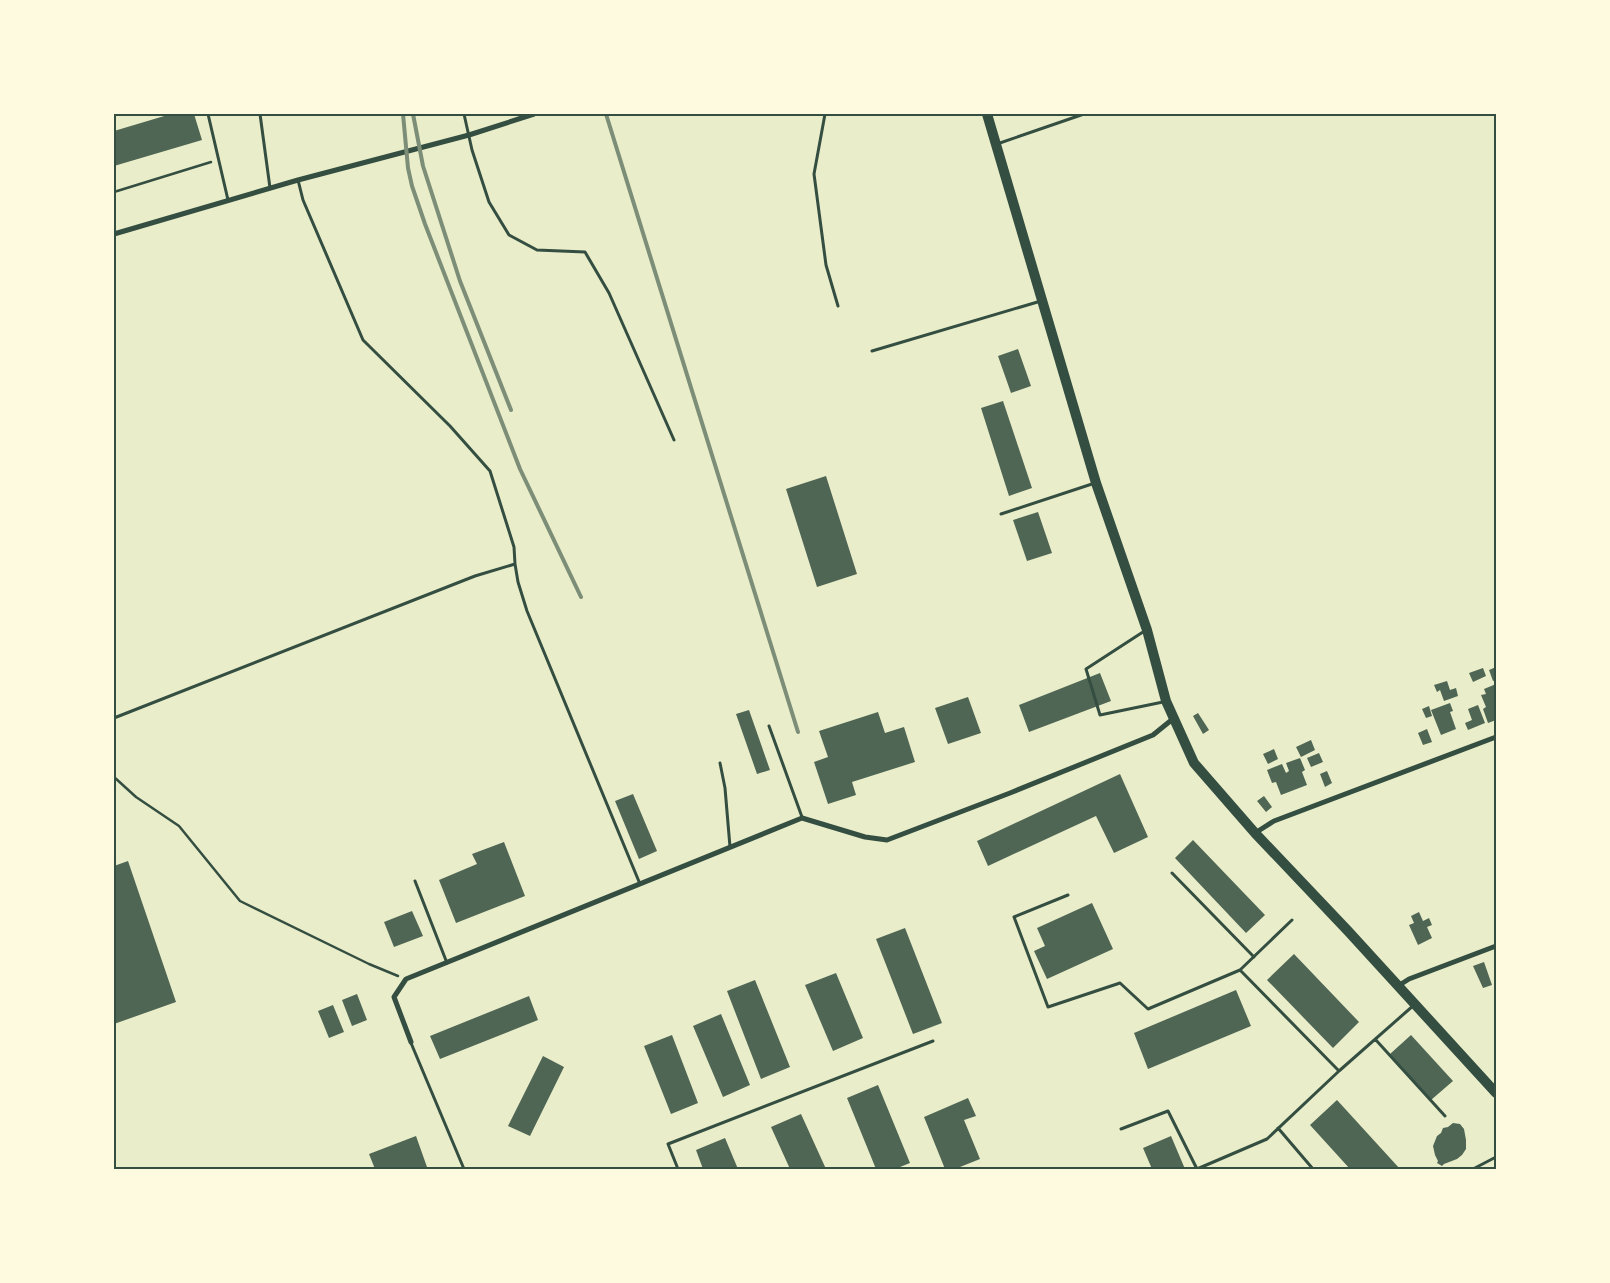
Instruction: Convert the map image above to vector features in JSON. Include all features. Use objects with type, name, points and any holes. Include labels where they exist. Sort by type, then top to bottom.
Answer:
[{"type":"main road","points":[[987,114],[1096,483],[1147,630],[1166,702],[1194,763],[1255,833],[1348,931],[1496,1093]]},
{"type":"street","points":[[114,234],[298,180],[469,135],[534,114]]},
{"type":"street","points":[[411,1042],[394,997],[406,979],[447,964],[802,818],[865,837],[887,840],[1152,735],[1174,718]]},
{"type":"street","points":[[1255,833],[1274,822],[1496,737]]},
{"type":"street","points":[[1398,986],[1409,979],[1496,946]]},
{"type":"lane","points":[[208,114],[228,200]]},
{"type":"lane","points":[[260,114],[270,188]]},
{"type":"lane","points":[[464,114],[472,150],[488,202],[509,235],[537,250],[585,252],[609,293],[674,440]]},
{"type":"lane","points":[[825,114],[814,174],[826,265],[838,306]]},
{"type":"lane","points":[[996,144],[1084,114]]},
{"type":"lane","points":[[298,180],[304,202],[362,340],[450,426],[490,471],[514,547],[518,582],[527,611],[640,884]]},
{"type":"lane","points":[[872,351],[1041,301]]},
{"type":"lane","points":[[1002,514],[1096,483]]},
{"type":"lane","points":[[114,718],[475,576],[516,564]]},
{"type":"lane","points":[[1147,630],[1086,669],[1100,714],[1166,702]]},
{"type":"lane","points":[[769,726],[802,818]]},
{"type":"lane","points":[[720,763],[725,788],[730,848]]},
{"type":"lane","points":[[1172,873],[1254,957]]},
{"type":"lane","points":[[416,881],[447,964]]},
{"type":"lane","points":[[1068,895],[1014,917],[1048,1007],[1120,983],[1148,1009],[1240,970],[1292,920]]},
{"type":"lane","points":[[1240,970],[1339,1071]]},
{"type":"lane","points":[[1121,1128],[1168,1111],[1197,1169],[1267,1138],[1415,1004]]},
{"type":"lane","points":[[1375,1039],[1444,1116]]},
{"type":"lane","points":[[678,1169],[668,1144],[934,1041]]},
{"type":"lane","points":[[411,1042],[464,1169]]},
{"type":"lane","points":[[1278,1128],[1313,1169]]},
{"type":"lane","points":[[1474,1169],[1496,1157]]},
{"type":"path","points":[[114,192],[219,159]]},
{"type":"path","points":[[114,777],[136,797],[179,826],[240,901],[370,964],[406,979]]},
{"type":"building","points":[[171,114],[194,114],[202,140],[114,166],[114,131]]},
{"type":"building","points":[[1018,349],[1031,386],[1011,393],[998,356]]},
{"type":"building","points":[[1003,401],[1032,488],[1009,496],[981,408]]},
{"type":"building","points":[[826,476],[857,574],[817,587],[786,489]]},
{"type":"building","points":[[1038,512],[1052,553],[1027,561],[1013,520]]},
{"type":"building","points":[[1496,667],[1496,680],[1493,681],[1489,670]]},
{"type":"building","points":[[1483,668],[1486,676],[1473,682],[1469,673]]},
{"type":"building","points":[[1100,673],[1111,701],[1029,732],[1019,705]]},
{"type":"building","points":[[1447,681],[1450,690],[1456,688],[1458,696],[1444,701],[1440,690],[1437,692],[1434,685]]},
{"type":"building","points":[[1496,684],[1496,720],[1488,723],[1483,709],[1486,707],[1481,695],[1486,694],[1484,689]]},
{"type":"building","points":[[968,697],[981,733],[948,744],[935,708]]},
{"type":"building","points":[[1450,703],[1453,711],[1450,712],[1456,729],[1441,735],[1431,710]]},
{"type":"building","points":[[1478,705],[1485,723],[1468,730],[1465,723],[1472,720],[1468,709]]},
{"type":"building","points":[[1429,706],[1432,716],[1426,718],[1422,709]]},
{"type":"building","points":[[749,710],[770,770],[757,774],[736,714]]},
{"type":"building","points":[[878,712],[885,733],[904,727],[915,762],[852,782],[856,795],[828,804],[814,762],[828,757],[819,731]]},
{"type":"building","points":[[1198,713],[1209,730],[1203,734],[1193,716]]},
{"type":"building","points":[[1427,729],[1432,742],[1423,745],[1418,733]]},
{"type":"building","points":[[1311,740],[1315,750],[1301,757],[1296,747]]},
{"type":"building","points":[[1274,749],[1278,759],[1268,764],[1263,754]]},
{"type":"building","points":[[1319,753],[1323,762],[1311,767],[1307,758]]},
{"type":"building","points":[[1300,758],[1305,770],[1302,772],[1307,785],[1281,795],[1276,782],[1272,783],[1267,770],[1282,764],[1286,773],[1289,771],[1286,763]]},
{"type":"building","points":[[1327,771],[1332,783],[1325,787],[1320,774]]},
{"type":"building","points":[[1120,774],[1148,837],[1114,853],[1096,816],[988,866],[977,841]]},
{"type":"building","points":[[633,794],[657,851],[639,859],[615,801]]},
{"type":"building","points":[[1264,796],[1272,807],[1266,812],[1257,801]]},
{"type":"building","points":[[1193,840],[1265,915],[1246,933],[1175,858]]},
{"type":"building","points":[[504,842],[525,896],[456,923],[439,880],[477,864],[472,854]]},
{"type":"building","points":[[128,861],[176,1002],[114,1024],[114,866]]},
{"type":"building","points":[[1092,903],[1113,949],[1047,979],[1034,951],[1045,946],[1037,928]]},
{"type":"building","points":[[412,911],[423,936],[394,947],[384,922]]},
{"type":"building","points":[[1419,912],[1423,921],[1429,918],[1432,925],[1427,927],[1432,938],[1418,945],[1409,925],[1414,923],[1411,916]]},
{"type":"building","points":[[905,928],[942,1023],[913,1034],[876,939]]},
{"type":"building","points":[[1294,954],[1359,1022],[1333,1048],[1267,980]]},
{"type":"building","points":[[1484,962],[1492,985],[1483,988],[1473,966]]},
{"type":"building","points":[[836,973],[863,1038],[833,1051],[805,985]]},
{"type":"building","points":[[755,980],[790,1067],[761,1079],[727,991]]},
{"type":"building","points":[[1236,990],[1251,1026],[1148,1069],[1134,1033]]},
{"type":"building","points":[[357,994],[367,1020],[352,1026],[342,1000]]},
{"type":"building","points":[[529,996],[538,1020],[440,1059],[430,1036]]},
{"type":"building","points":[[333,1005],[344,1032],[329,1038],[318,1011]]},
{"type":"building","points":[[721,1014],[750,1085],[723,1097],[693,1026]]},
{"type":"building","points":[[672,1035],[698,1103],[671,1114],[644,1046]]},
{"type":"building","points":[[1411,1035],[1453,1081],[1431,1100],[1390,1054]]},
{"type":"building","points":[[543,1056],[564,1067],[530,1136],[508,1126]]},
{"type":"building","points":[[878,1085],[910,1163],[895,1169],[876,1169],[847,1098]]},
{"type":"building","points":[[968,1098],[976,1116],[964,1120],[980,1159],[955,1169],[945,1169],[924,1117]]},
{"type":"building","points":[[1337,1100],[1400,1169],[1350,1169],[1310,1125]]},
{"type":"building","points":[[801,1114],[826,1169],[790,1169],[771,1127]]},
{"type":"building","points":[[1453,1123],[1460,1124],[1464,1129],[1466,1149],[1457,1159],[1442,1166],[1437,1163],[1433,1146],[1443,1128]]},
{"type":"building","points":[[416,1136],[427,1167],[420,1169],[375,1169],[369,1154]]},
{"type":"building","points":[[1171,1136],[1185,1169],[1152,1169],[1143,1148]]},
{"type":"building","points":[[725,1138],[738,1169],[703,1169],[696,1150]]},
{"type":"railway","points":[[403,114],[408,168],[425,224],[520,469],[581,597]]},
{"type":"railway","points":[[413,114],[423,166],[460,281],[511,410]]},
{"type":"railway","points":[[606,114],[798,732]]}]
